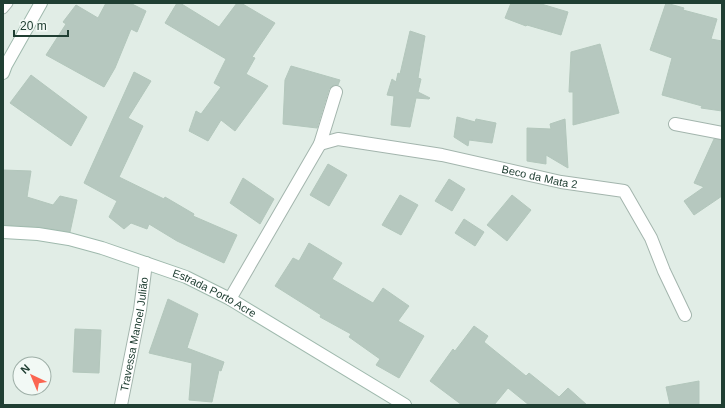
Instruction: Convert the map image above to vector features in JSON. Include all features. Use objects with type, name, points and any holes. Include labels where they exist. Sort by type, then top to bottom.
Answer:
[{"type":"street","points":[[4,68],[41,3]]},
{"type":"street","points":[[230,298],[320,144],[336,92]]},
{"type":"street","points":[[675,124],[722,133]]},
{"type":"street","name":"Beco da Mata 2","points":[[320,144],[338,139],[427,152],[561,182],[624,190],[651,238],[664,271],[685,315]]},
{"type":"street","name":"Estrada Porto Acre","points":[[3,232],[38,234],[69,239],[102,248],[186,277],[230,298],[405,405]]},
{"type":"street","name":"Travessa Manoel Julião","points":[[121,405],[140,310],[146,263]]},
{"type":"lane","points":[[3,9],[8,3]]},
{"type":"building","points":[[106,3],[130,3],[146,11],[137,32],[131,29],[115,68],[104,87],[46,55],[66,24],[63,22],[76,5],[98,18]]},
{"type":"building","points":[[177,3],[180,3],[219,27],[237,3],[241,3],[275,23],[252,57],[255,58],[246,74],[268,86],[235,131],[221,120],[208,141],[189,131],[196,111],[201,114],[221,87],[214,83],[226,59],[165,23]]},
{"type":"building","points":[[511,3],[538,3],[568,12],[561,35],[527,25],[526,26],[505,18]]},
{"type":"building","points":[[666,3],[684,8],[683,10],[717,19],[711,39],[722,41],[722,111],[701,108],[702,106],[662,95],[672,58],[650,50]]},
{"type":"building","points":[[410,31],[425,36],[418,78],[421,79],[418,92],[430,98],[416,98],[410,127],[391,125],[394,96],[387,95],[392,79],[396,82],[398,73],[400,74]]},
{"type":"building","points":[[600,44],[619,113],[573,125],[573,92],[569,92],[571,52]]},
{"type":"building","points":[[291,66],[340,80],[338,85],[334,85],[329,89],[317,128],[283,124],[285,80]]},
{"type":"building","points":[[134,72],[151,81],[128,118],[143,126],[119,177],[164,199],[165,197],[194,214],[193,216],[237,235],[224,263],[177,241],[149,224],[147,229],[131,223],[124,229],[109,217],[117,201],[84,183]]},
{"type":"building","points":[[31,75],[87,117],[71,146],[10,103]]},
{"type":"building","points":[[457,117],[475,122],[476,119],[496,123],[492,143],[469,140],[468,146],[454,137]]},
{"type":"building","points":[[565,119],[568,168],[546,155],[546,164],[527,161],[527,128],[551,129],[550,124]]},
{"type":"building","points":[[714,139],[722,140],[722,196],[694,215],[684,201],[704,187],[694,183]]},
{"type":"building","points":[[328,164],[347,175],[329,206],[310,195]]},
{"type":"building","points":[[3,170],[31,171],[27,197],[53,205],[60,196],[77,200],[70,232],[38,227],[3,225]]},
{"type":"building","points":[[243,178],[274,199],[260,224],[230,203]]},
{"type":"building","points":[[449,179],[465,189],[452,211],[435,201]]},
{"type":"building","points":[[400,195],[418,205],[401,235],[382,225]]},
{"type":"building","points":[[512,195],[531,210],[507,241],[487,225]]},
{"type":"building","points":[[464,219],[484,232],[475,246],[455,233]]},
{"type":"building","points":[[309,243],[342,263],[332,279],[373,303],[383,288],[409,306],[398,321],[424,336],[399,378],[376,365],[380,359],[349,337],[351,334],[320,317],[321,315],[275,286],[293,258],[299,261]]},
{"type":"building","points":[[168,299],[198,314],[187,348],[224,362],[221,371],[219,370],[212,402],[189,400],[192,363],[149,353]]},
{"type":"building","points":[[474,326],[488,336],[484,342],[526,376],[529,373],[559,397],[568,388],[587,405],[529,405],[508,388],[494,405],[462,405],[430,381],[453,349],[455,351]]},
{"type":"building","points":[[75,329],[101,330],[99,373],[73,372]]},
{"type":"building","points":[[699,381],[699,405],[670,405],[666,387]]}]
